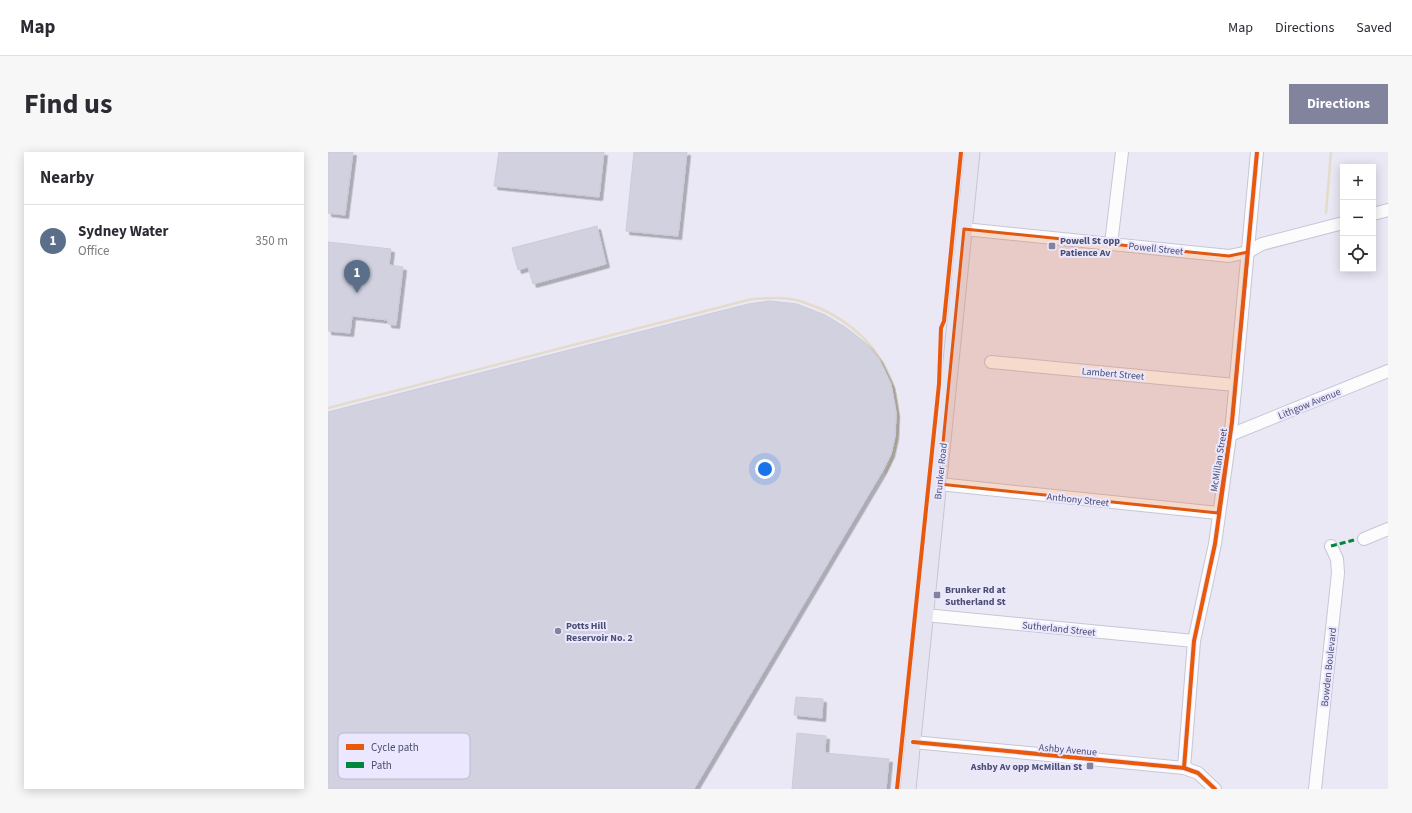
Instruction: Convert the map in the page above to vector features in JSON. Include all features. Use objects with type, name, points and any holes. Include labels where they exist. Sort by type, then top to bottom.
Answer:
[{"type":"main road","name":"Brunker Road","points":[[908,789],[972,152]]},
{"type":"street","points":[[1111,244],[1122,152]]},
{"type":"street","name":"McMillan Street","points":[[1184,768],[1194,641],[1215,544],[1230,435],[1257,152]]},
{"type":"street","points":[[1376,213],[1388,210]]},
{"type":"street","name":"Powell Street","points":[[964,229],[1229,256],[1248,252],[1262,244],[1340,224]]},
{"type":"street","name":"Lambert Street","points":[[991,362],[1235,385]]},
{"type":"street","name":"Lithgow Avenue","points":[[1230,435],[1388,371]]},
{"type":"street","name":"Anthony Street","points":[[939,484],[1218,514]]},
{"type":"street","points":[[1364,539],[1388,529]]},
{"type":"street","name":"Bowden Boulevard","points":[[1315,789],[1338,573],[1337,559],[1331,546]]},
{"type":"street","name":"Sutherland Street","points":[[925,615],[1194,641]]},
{"type":"street","name":"Ashby Avenue","points":[[913,742],[1184,768],[1198,773],[1215,789]]},
{"type":"highlighted area","points":[[964,229],[1229,256],[1248,252],[1232,422],[1218,513],[939,484]]},
{"type":"building","points":[[328,152],[353,152],[345,215],[328,213]]},
{"type":"building","points":[[499,152],[604,152],[599,197],[494,186]]},
{"type":"building","points":[[634,152],[687,152],[678,236],[626,231]]},
{"type":"building","points":[[597,226],[606,264],[533,284],[528,267],[518,270],[512,248]]},
{"type":"building","points":[[328,242],[391,249],[389,265],[403,267],[396,325],[388,324],[388,320],[352,316],[350,333],[328,331]]},
{"type":"building","name":"Potts Hill Reservoir No. 2","points":[[770,301],[797,304],[825,315],[845,327],[868,345],[879,359],[891,384],[896,413],[895,436],[891,454],[882,472],[694,789],[328,789],[328,412],[748,304]]},
{"type":"building","points":[[796,697],[823,699],[822,718],[794,715]]},
{"type":"building","points":[[797,733],[826,736],[825,753],[889,759],[886,789],[792,789]]},
{"type":"waterway","points":[[1326,213],[1331,152]]},
{"type":"waterway","points":[[328,408],[752,299],[790,299],[803,302],[830,313],[853,328],[872,347],[886,369],[895,393],[898,418],[896,445],[886,473]]},
{"type":"marked path","points":[[1331,546],[1354,540]]},
{"type":"cycle path","points":[[897,789],[939,384],[941,328],[944,321],[961,152]]},
{"type":"cycle path","points":[[1184,768],[1194,641],[1215,544],[1232,422],[1257,152]]},
{"type":"cycle path","points":[[913,742],[1184,768],[1198,773],[1215,789]]},
{"type":"place","name":"Powell St opp Patience Av","points":[[1052,246]]},
{"type":"place","name":"Sydney Water","points":[[357,293]]},
{"type":"place","name":"Brunker Rd at Sutherland St","points":[[937,595]]},
{"type":"place","name":"Potts Hill Reservoir No. 2","points":[[558,631]]},
{"type":"place","name":"Ashby Av opp McMillan St","points":[[1090,766]]}]
